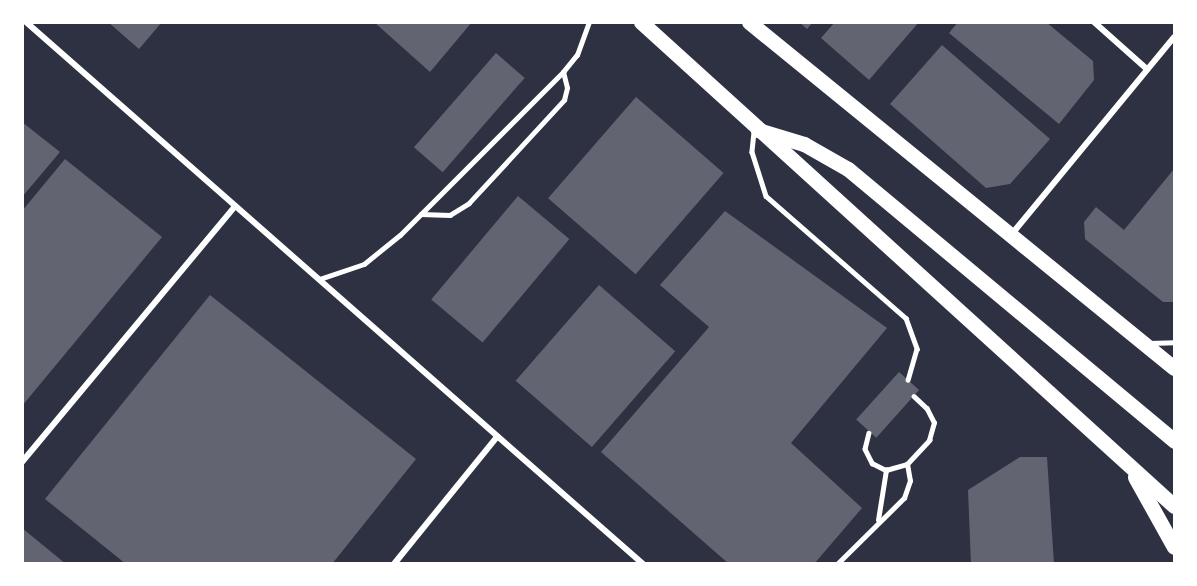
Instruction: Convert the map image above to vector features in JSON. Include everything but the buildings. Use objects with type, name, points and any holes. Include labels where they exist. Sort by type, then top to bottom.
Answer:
[{"type":"main road","points":[[641,22],[755,129],[1174,506]]},
{"type":"main road","points":[[749,22],[1174,368]]},
{"type":"main road","points":[[755,129],[804,144],[848,170],[1174,441]]},
{"type":"main road","points":[[1129,467],[1174,547]]},
{"type":"street","points":[[26,22],[644,564]]},
{"type":"street","points":[[1094,22],[1147,69]]},
{"type":"street","points":[[1011,235],[1174,38]]},
{"type":"street","points":[[22,462],[235,206]]},
{"type":"street","points":[[394,564],[497,437]]},
{"type":"lane","points":[[320,279],[364,264],[421,214],[563,72],[577,55],[589,22]]},
{"type":"lane","points":[[421,214],[450,215],[469,203],[564,100],[567,88],[563,72]]},
{"type":"lane","points":[[755,129],[752,152],[766,196],[906,318],[917,349],[908,380]]},
{"type":"lane","points":[[1144,342],[1174,342]]},
{"type":"lane","points":[[886,470],[907,464],[928,440],[934,423],[927,409],[914,397]]},
{"type":"lane","points":[[869,433],[865,449],[868,457],[886,470]]},
{"type":"lane","points":[[837,564],[878,520],[898,505],[908,490],[907,464]]},
{"type":"lane","points":[[878,520],[886,470]]}]
